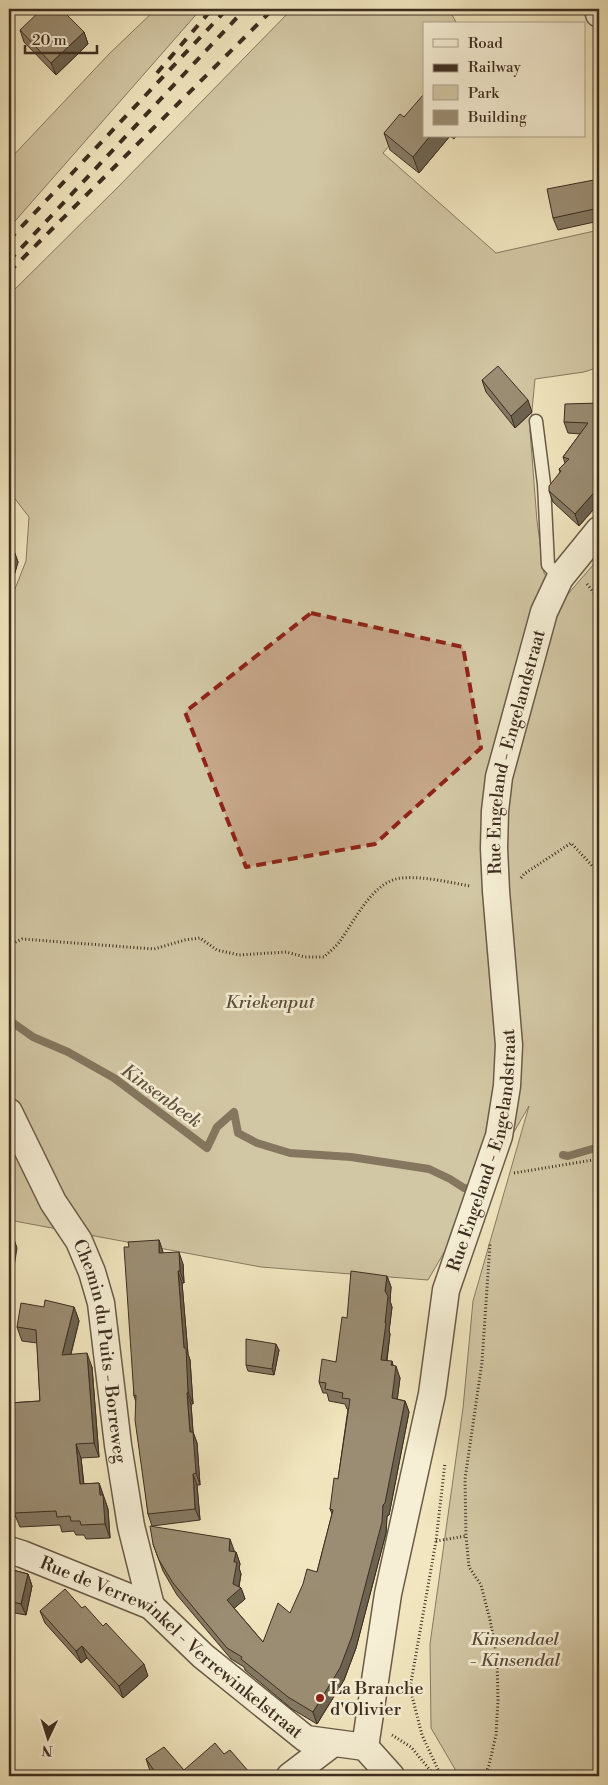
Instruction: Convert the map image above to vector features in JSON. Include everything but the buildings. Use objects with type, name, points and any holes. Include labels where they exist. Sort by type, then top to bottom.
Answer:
[{"type":"street","points":[[598,9],[599,14]]},
{"type":"street","name":"Rue Engeland - Engelandstraat","points":[[366,1737],[388,1594],[432,1394],[446,1290],[499,1136],[507,1086],[509,1045],[508,886],[494,848],[495,812],[499,777],[544,612],[560,578],[599,530]]},
{"type":"street","name":"Chemin du Puits - Borreweg","points":[[9,1112],[54,1202],[79,1241],[101,1303],[118,1445],[131,1526],[151,1606]]},
{"type":"street","name":"Rue de Verrewinkel - Verrewinkelstraat","points":[[9,1550],[151,1606],[203,1656],[306,1740],[332,1744],[366,1737]]},
{"type":"street","points":[[366,1737],[390,1776]]},
{"type":"street","points":[[290,1776],[332,1744]]},
{"type":"lane","points":[[536,421],[544,484],[548,565],[560,578]]},
{"type":"path","points":[[9,945],[22,939],[154,949],[185,940],[200,938],[217,950],[239,955],[286,952],[305,957],[324,957],[339,943],[360,910],[377,889],[399,878],[508,886],[570,843],[599,873]]},
{"type":"path","points":[[508,1172],[514,1173],[599,1159]]},
{"type":"path","points":[[510,1181],[514,1173]]},
{"type":"path","points":[[485,1776],[490,1765],[496,1735],[498,1700],[496,1657],[490,1620],[481,1585],[469,1567],[466,1536],[466,1479],[482,1362],[490,1241]]},
{"type":"path","points":[[436,1541],[466,1536]]},
{"type":"path","points":[[366,1737],[387,1732],[411,1747],[435,1776]]},
{"type":"highlighted area","points":[[311,613],[463,647],[481,748],[375,844],[246,867],[185,712]]},
{"type":"green space","points":[[156,9],[201,9],[9,228],[9,160],[109,54]]},
{"type":"green space","name":"Kriekenput","points":[[292,9],[449,9],[456,22],[423,22],[423,107],[383,153],[496,253],[599,230],[599,367],[584,372],[535,379],[530,431],[537,521],[544,573],[562,601],[599,558],[599,1776],[459,1776],[431,1728],[430,1644],[463,1408],[473,1301],[529,1106],[428,1280],[261,1267],[9,1220],[9,604],[26,561],[29,517],[9,491],[9,295],[118,187]]},
{"type":"waterway","name":"Kinsenbeek","points":[[9,1020],[33,1037],[68,1052],[114,1078],[207,1148],[217,1127],[234,1112],[238,1133],[257,1143],[290,1153],[351,1157],[429,1169],[464,1188],[473,1189]]},
{"type":"waterway","name":"Kinsenbeek","points":[[563,1155],[568,1156],[599,1147]]},
{"type":"railway","points":[[157,73],[212,9]]},
{"type":"railway","points":[[9,240],[227,9]]},
{"type":"railway","points":[[9,261],[245,9]]},
{"type":"railway","points":[[9,272],[273,9]]},
{"type":"place","name":"La Branche d'Olivier","points":[[320,1698]]},
{"type":"park label","name":"Kinsendael - Kinsendal","points":[[515,1649]]}]
